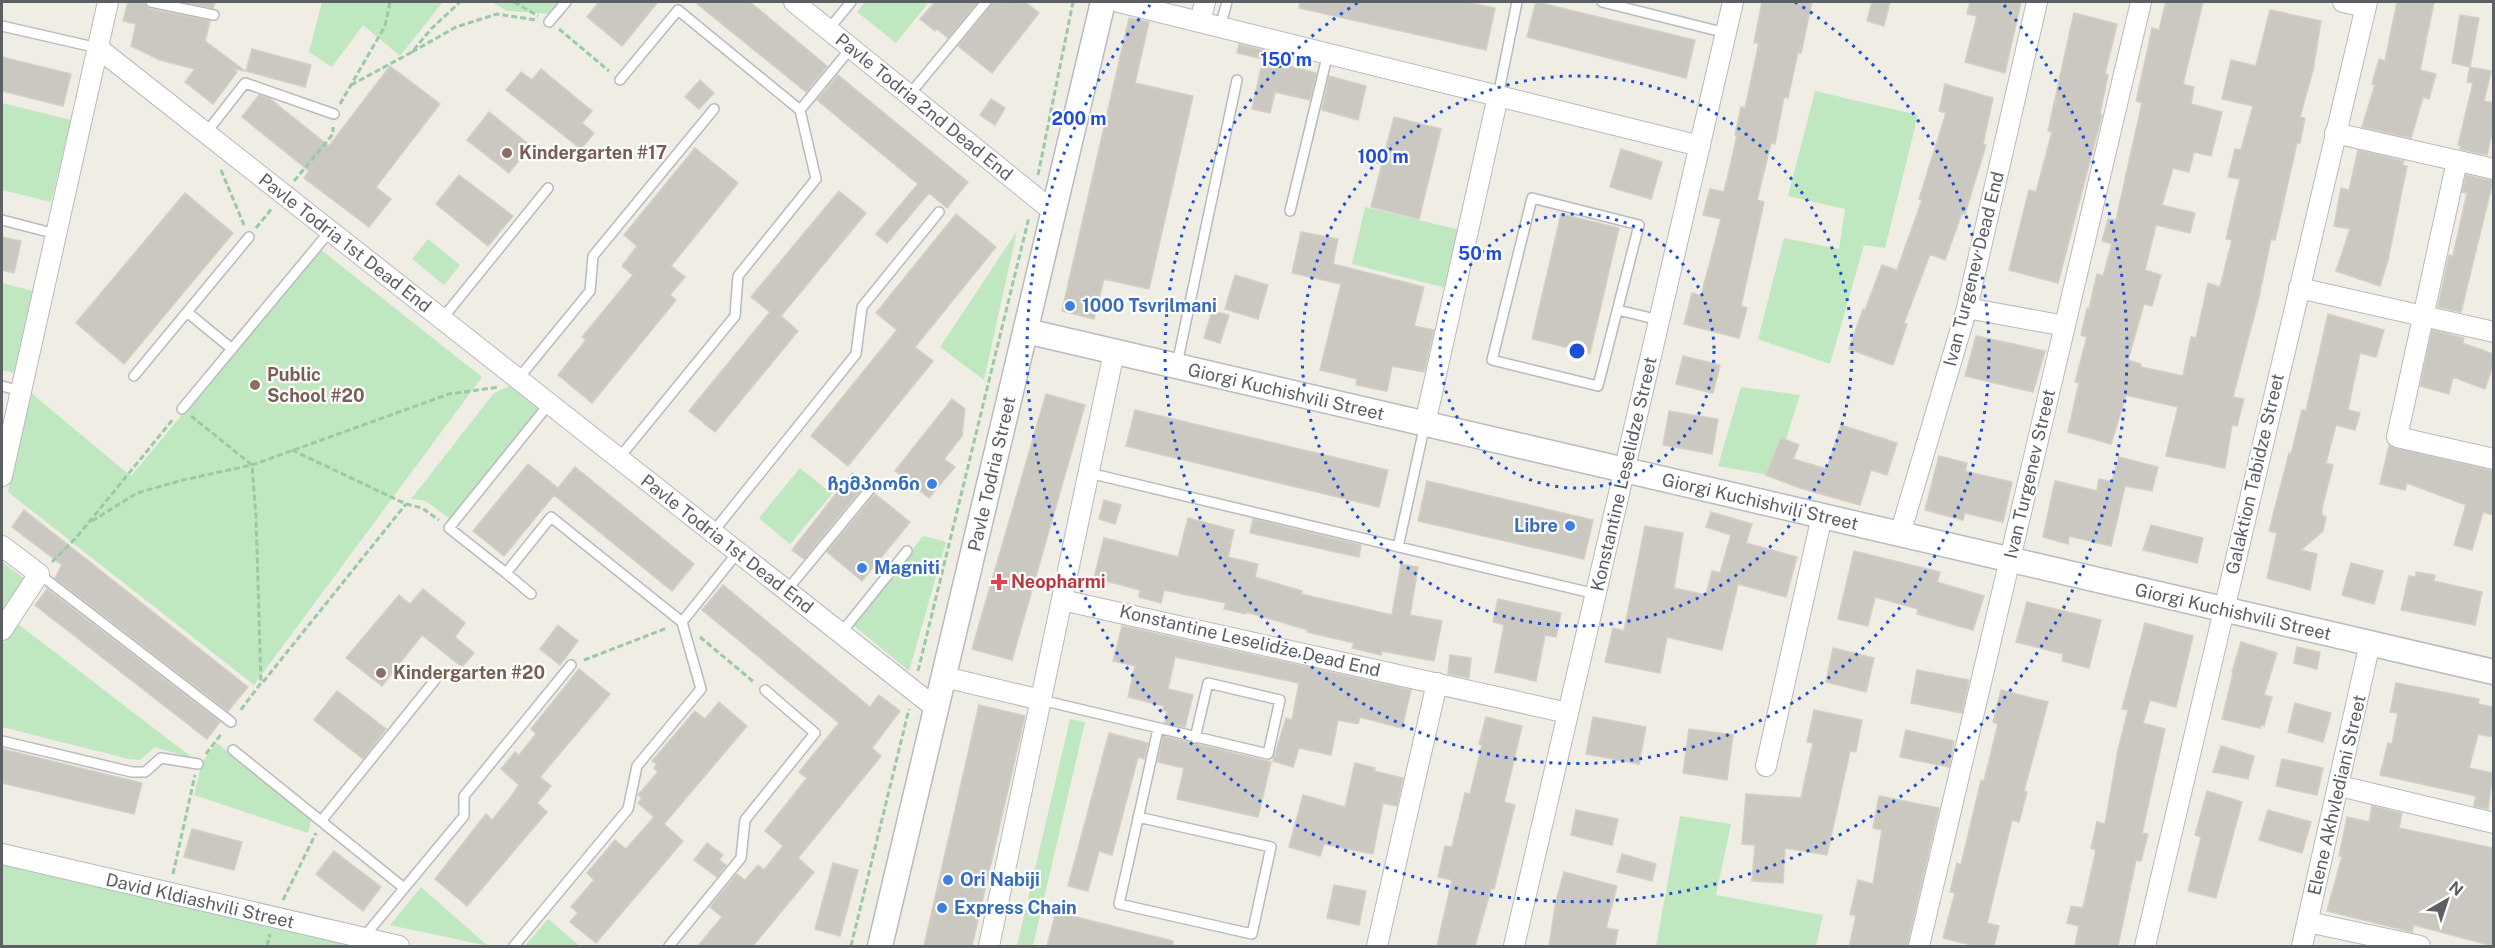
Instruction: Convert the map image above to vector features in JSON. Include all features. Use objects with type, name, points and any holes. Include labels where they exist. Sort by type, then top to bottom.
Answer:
[{"type":"street","points":[[2,476],[11,388],[56,234],[108,2]]},
{"type":"street","name":"Pavle Todria 2nd Dead End","points":[[794,2],[1054,212]]},
{"type":"street","name":"Pavle Todria Street","points":[[880,946],[1103,2]]},
{"type":"street","points":[[1119,2],[1700,146]]},
{"type":"street","points":[[1200,22],[1205,2]]},
{"type":"street","name":"Konstantine Leselidze Street","points":[[1514,946],[1733,2]]},
{"type":"street","name":"Ivan Turgenev Dead End","points":[[1900,534],[1967,308],[2037,2]]},
{"type":"street","name":"Ivan Turgenev Street","points":[[1919,946],[2141,2]]},
{"type":"street","points":[[2343,2],[2367,4]]},
{"type":"street","name":"Galaktion Tabidze Street","points":[[2145,946],[2367,4]]},
{"type":"street","name":"Pavle Todria 1st Dead End","points":[[98,48],[937,709]]},
{"type":"street","points":[[1425,424],[1498,96]]},
{"type":"street","points":[[2335,134],[2493,169]]},
{"type":"street","points":[[2457,161],[2397,437],[2493,459]]},
{"type":"street","points":[[2299,288],[2493,332]]},
{"type":"street","points":[[1967,308],[2065,326]]},
{"type":"street","name":"Giorgi Kuchishvili Street","points":[[1026,331],[2493,672]]},
{"type":"street","points":[[989,946],[1114,352]]},
{"type":"street","points":[[1766,766],[1822,516]]},
{"type":"street","points":[[2,546],[39,574],[2,630]]},
{"type":"street","name":"Konstantine Leselidze Dead End","points":[[1062,600],[1568,713]]},
{"type":"street","name":"Elene Akhvlediani Street","points":[[2302,946],[2340,786],[2370,643]]},
{"type":"street","points":[[944,677],[1041,700]]},
{"type":"street","points":[[1377,946],[1437,683]]},
{"type":"street","points":[[2340,786],[2493,823]]},
{"type":"street","name":"David Kldiashvili Street","points":[[2,855],[399,946]]},
{"type":"street","points":[[2308,922],[2420,946]]},
{"type":"lane","points":[[151,2],[214,15]]},
{"type":"lane","points":[[549,22],[566,2]]},
{"type":"lane","points":[[828,30],[851,2]]},
{"type":"lane","points":[[909,95],[986,2]]},
{"type":"lane","points":[[1220,27],[1227,2]]},
{"type":"lane","points":[[1498,96],[1516,2]]},
{"type":"lane","points":[[1602,2],[1726,33]]},
{"type":"lane","points":[[619,458],[735,316],[738,276],[816,179],[800,110],[678,10],[620,80]]},
{"type":"lane","points":[[2,26],[98,48]]},
{"type":"lane","points":[[800,110],[851,48]]},
{"type":"lane","points":[[1290,211],[1328,53]]},
{"type":"lane","points":[[1176,366],[1237,80]]},
{"type":"lane","points":[[206,133],[245,83],[334,114]]},
{"type":"lane","points":[[518,379],[590,291],[593,256],[714,110]]},
{"type":"lane","points":[[442,319],[548,188]]},
{"type":"lane","points":[[1532,198],[1639,225],[1618,310],[1598,387],[1492,360],[1532,198]]},
{"type":"lane","points":[[712,532],[856,354],[862,307],[939,212]]},
{"type":"lane","points":[[2,220],[56,234]]},
{"type":"lane","points":[[182,409],[330,231]]},
{"type":"lane","points":[[134,376],[249,237]]},
{"type":"lane","points":[[1618,310],[1659,320]]},
{"type":"lane","points":[[187,312],[232,349]]},
{"type":"lane","points":[[531,594],[449,528],[549,404]]},
{"type":"lane","points":[[1398,547],[1425,424]]},
{"type":"lane","points":[[1089,473],[1596,594]]},
{"type":"lane","points":[[787,590],[871,488]]},
{"type":"lane","points":[[506,573],[551,517],[682,622],[701,689],[637,766],[628,809],[514,946]]},
{"type":"lane","points":[[841,633],[907,550]]},
{"type":"lane","points":[[682,622],[738,552]]},
{"type":"lane","points":[[39,574],[231,722]]},
{"type":"lane","points":[[363,938],[464,816],[464,796],[571,665]]},
{"type":"lane","points":[[322,820],[435,680]]},
{"type":"lane","points":[[1041,700],[1195,738],[1268,754],[1280,700],[1208,683],[1195,738]]},
{"type":"lane","points":[[669,946],[741,858],[745,820],[815,733],[765,690]]},
{"type":"lane","points":[[1138,817],[1271,847],[1252,934],[1119,904],[1138,817],[1158,729]]},
{"type":"lane","points":[[2,741],[132,772],[145,772],[161,758],[198,764]]},
{"type":"lane","points":[[233,750],[404,888]]},
{"type":"path","points":[[219,164],[249,237],[333,134],[334,114],[385,26],[390,2]]},
{"type":"path","points":[[412,52],[431,29],[460,2]]},
{"type":"path","points":[[514,2],[549,22],[620,80]]},
{"type":"path","points":[[851,946],[1034,196],[1073,2]]},
{"type":"path","points":[[351,85],[456,27],[497,14],[549,22]]},
{"type":"path","points":[[88,524],[137,493],[252,465],[449,394],[498,387],[518,379]]},
{"type":"path","points":[[39,574],[88,524],[182,409],[252,465],[256,516],[261,683]]},
{"type":"path","points":[[292,450],[406,504],[422,508],[449,528]]},
{"type":"path","points":[[169,893],[198,764],[406,504]]},
{"type":"path","points":[[571,665],[682,622],[765,690]]},
{"type":"path","points":[[274,918],[322,820]]},
{"type":"green space","points":[[322,2],[443,2],[400,56],[363,25],[332,67],[309,52]]},
{"type":"green space","points":[[492,2],[560,2],[550,14],[507,11]]},
{"type":"green space","points":[[865,2],[929,2],[896,43],[857,12]]},
{"type":"green space","points":[[1815,91],[1918,115],[1885,248],[1864,245],[1830,364],[1758,339],[1784,238],[1839,249],[1845,209],[1788,196]]},
{"type":"green space","points":[[2,103],[71,120],[51,202],[2,190]]},
{"type":"green space","points":[[1365,207],[1464,231],[1450,289],[1352,264]]},
{"type":"green space","points":[[1017,231],[984,380],[940,347]]},
{"type":"green space","points":[[428,239],[460,265],[444,285],[412,259]]},
{"type":"green space","name":"Public School #20","points":[[320,249],[482,377],[254,685],[8,492],[30,392],[131,476]]},
{"type":"green space","points":[[2,283],[37,292],[18,374],[2,370]]},
{"type":"green space","points":[[512,385],[540,408],[450,519],[426,501],[411,499],[494,393]]},
{"type":"green space","points":[[1741,387],[1800,395],[1774,476],[1718,466]]},
{"type":"green space","points":[[800,468],[832,494],[790,544],[759,518]]},
{"type":"green space","points":[[923,536],[946,542],[909,671],[854,626]]},
{"type":"green space","points":[[2,562],[25,579],[2,615]]},
{"type":"green space","points":[[18,624],[194,759],[155,747],[140,760],[129,759],[2,727],[2,644]]},
{"type":"green space","points":[[1070,719],[1085,722],[1033,946],[1017,946]]},
{"type":"green space","points":[[217,743],[311,821],[308,833],[194,795],[202,762]]},
{"type":"green space","points":[[1680,816],[1731,824],[1716,895],[1823,915],[1816,946],[1656,946]]},
{"type":"green space","points":[[2,860],[372,946],[2,946]]},
{"type":"green space","points":[[421,887],[488,946],[390,925]]},
{"type":"green space","points":[[548,919],[580,946],[525,946]]},
{"type":"building","points":[[128,2],[144,2],[150,9],[210,21],[205,41],[245,71],[231,68],[237,72],[213,104],[185,82],[195,69],[160,60],[131,46],[136,24],[123,21]]},
{"type":"building","points":[[182,2],[215,2],[213,8]]},
{"type":"building","points":[[599,2],[658,2],[622,46],[587,17]]},
{"type":"building","points":[[695,2],[750,2],[827,66],[806,92]]},
{"type":"building","points":[[935,2],[978,2],[948,38],[920,19]]},
{"type":"building","points":[[1025,2],[1039,13],[992,73],[958,46],[993,3]]},
{"type":"building","points":[[1300,2],[1467,2],[1495,8],[1486,50],[1299,8]]},
{"type":"building","points":[[1536,2],[1695,40],[1686,78],[1527,37]]},
{"type":"building","points":[[1762,2],[1812,2],[1801,53],[1798,52],[1788,98],[1784,97],[1775,144],[1771,143],[1757,200],[1764,202],[1741,306],[1747,308],[1739,338],[1684,324],[1692,293],[1701,296],[1721,219],[1703,215],[1710,189],[1724,192],[1741,107],[1745,108],[1759,43],[1754,43]]},
{"type":"building","points":[[1872,2],[1890,2],[1884,26],[1867,21]]},
{"type":"building","points":[[1970,2],[2021,2],[2005,73],[1965,62],[1977,16],[1967,14]]},
{"type":"building","points":[[2166,2],[2203,2],[2183,84],[2194,87],[2191,104],[2222,112],[2211,156],[2194,152],[2189,172],[2173,168],[2162,205],[2195,213],[2190,233],[2156,225],[2145,270],[2161,275],[2152,306],[2144,304],[2128,360],[2141,364],[2141,367],[2183,376],[2191,337],[2196,338],[2208,283],[2220,287],[2232,240],[2226,239],[2240,179],[2228,177],[2235,149],[2241,150],[2253,106],[2222,99],[2231,60],[2256,66],[2270,10],[2321,21],[2313,70],[2300,117],[2305,118],[2300,143],[2297,143],[2275,240],[2271,239],[2259,297],[2233,397],[2244,399],[2237,426],[2232,425],[2225,468],[2166,456],[2178,407],[2126,395],[2111,444],[2068,432],[2079,383],[2075,382],[2087,337],[2081,335],[2087,308],[2089,309],[2097,274],[2103,276],[2112,244],[2102,241],[2108,219],[2116,220],[2142,103],[2136,101],[2152,28],[2159,30]]},
{"type":"building","points":[[2397,2],[2434,2],[2420,70],[2436,74],[2429,99],[2423,97],[2411,138],[2362,127],[2375,85],[2372,84],[2379,59],[2385,61]]},
{"type":"building","points":[[2074,13],[2117,24],[2105,74],[2108,75],[2100,114],[2102,115],[2058,283],[2009,270],[2029,190],[2036,192],[2052,132],[2048,131]]},
{"type":"building","points":[[2460,15],[2479,18],[2470,67],[2452,63]]},
{"type":"building","points":[[1129,18],[1149,22],[1135,83],[1193,96],[1149,289],[1104,279],[1094,319],[1062,311]]},
{"type":"building","points":[[1239,44],[1283,55],[1281,64],[1316,73],[1310,100],[1275,92],[1270,113],[1252,109],[1263,59],[1237,53]]},
{"type":"building","points":[[252,49],[311,65],[305,87],[246,71]]},
{"type":"building","points":[[2,57],[71,74],[63,106],[2,91]]},
{"type":"building","points":[[390,66],[440,104],[376,187],[391,199],[369,227],[304,178],[309,171],[242,117],[259,95],[270,99],[329,146]]},
{"type":"building","points":[[2470,67],[2491,71],[2484,101],[2493,103],[2493,128],[2487,155],[2460,149],[2461,146],[2458,145],[2473,83],[2467,82]]},
{"type":"building","points":[[541,69],[592,111],[582,123],[594,133],[581,149],[506,90],[521,72],[532,80]]},
{"type":"building","points":[[838,75],[968,182],[947,208],[929,193],[887,243],[876,234],[918,184],[817,100]]},
{"type":"building","points":[[1329,76],[1366,86],[1358,120],[1322,110]]},
{"type":"building","points":[[700,80],[714,93],[699,109],[685,97]]},
{"type":"building","points":[[1945,84],[1993,98],[1983,144],[1986,145],[1965,214],[1962,213],[1945,260],[1930,254],[1904,323],[1907,324],[1893,365],[1849,349],[1882,265],[1897,270],[1922,200],[1919,199],[1946,113],[1939,111]]},
{"type":"building","points":[[991,99],[1005,108],[995,125],[980,115]]},
{"type":"building","points":[[489,112],[531,146],[509,173],[467,140]]},
{"type":"building","points":[[1394,117],[1441,129],[1419,219],[1371,207]]},
{"type":"building","points":[[695,148],[738,183],[671,266],[685,277],[670,295],[676,300],[592,403],[558,375],[586,340],[582,337],[633,275],[622,266],[637,246],[624,235]]},
{"type":"building","points":[[1621,149],[1662,162],[1651,199],[1610,187]]},
{"type":"building","points":[[2358,150],[2404,161],[2402,165],[2407,166],[2388,260],[2380,286],[2336,271],[2350,229],[2334,226],[2341,188],[2349,190]]},
{"type":"building","points":[[459,175],[513,216],[488,246],[436,204]]},
{"type":"building","points":[[2466,175],[2493,181],[2461,312],[2438,307],[2449,255],[2453,256],[2467,193],[2462,192]]},
{"type":"building","points":[[839,191],[866,213],[781,316],[798,331],[715,432],[689,411],[770,312],[751,297]]},
{"type":"building","points":[[185,193],[233,233],[124,364],[76,323]]},
{"type":"building","points":[[956,214],[996,247],[915,347],[933,361],[848,466],[811,436],[897,330],[876,313]]},
{"type":"building","points":[[1561,214],[1619,228],[1590,353],[1532,339]]},
{"type":"building","points":[[1301,232],[1338,239],[1333,264],[1424,287],[1414,326],[1434,330],[1424,372],[1392,366],[1387,391],[1356,385],[1357,379],[1320,370],[1341,284],[1292,273]]},
{"type":"building","points":[[2,237],[21,241],[14,273],[2,270]]},
{"type":"building","points":[[1235,275],[1268,285],[1258,319],[1225,309]]},
{"type":"building","points":[[1212,311],[1229,315],[1220,343],[1204,338]]},
{"type":"building","points":[[2328,314],[2384,330],[2376,357],[2360,353],[2348,410],[2360,413],[2355,430],[2336,425],[2326,463],[2333,465],[2322,508],[2322,515],[2326,517],[2323,531],[2301,550],[2317,554],[2310,590],[2267,578],[2277,533],[2269,531],[2302,410],[2306,411]]},
{"type":"building","points":[[2432,330],[2464,338],[2463,343],[2493,354],[2493,365],[2485,389],[2453,377],[2449,394],[2420,386]]},
{"type":"building","points":[[1976,336],[2045,351],[2033,392],[1965,376]]},
{"type":"building","points":[[1683,356],[1720,365],[1713,393],[1676,384]]},
{"type":"building","points":[[1046,394],[1085,405],[1012,660],[972,649]]},
{"type":"building","points":[[952,399],[965,409],[962,436],[944,459],[955,467],[929,498],[895,471]]},
{"type":"building","points":[[1135,410],[1388,470],[1379,507],[1126,446]]},
{"type":"building","points":[[1669,411],[1718,419],[1712,454],[1663,445]]},
{"type":"building","points":[[1841,425],[1897,443],[1887,475],[1871,470],[1860,505],[1800,488],[1766,475],[1781,438],[1799,445],[1793,459],[1827,469]]},
{"type":"building","points":[[2389,446],[2493,471],[2493,515],[2483,512],[2472,550],[2454,545],[2466,505],[2407,483],[2405,490],[2380,484]]},
{"type":"building","points":[[1939,456],[1967,463],[1965,471],[2012,482],[2003,522],[1965,513],[1963,520],[1925,510]]},
{"type":"building","points":[[2119,457],[2158,467],[2152,491],[2125,486],[2111,546],[2069,536],[2068,544],[2043,537],[2055,481],[2097,491],[2099,479],[2112,482]]},
{"type":"building","points":[[528,464],[558,488],[575,467],[694,564],[672,591],[554,495],[504,556],[473,531]]},
{"type":"building","points":[[852,473],[865,484],[804,559],[792,550]]},
{"type":"building","points":[[1427,481],[1593,520],[1584,559],[1418,521]]},
{"type":"building","points":[[875,494],[910,522],[862,581],[827,552]]},
{"type":"building","points":[[1104,500],[1121,505],[1115,524],[1099,519]]},
{"type":"building","points":[[24,510],[248,687],[228,711],[55,578],[62,565],[12,527]]},
{"type":"building","points":[[1711,512],[1752,524],[1746,543],[1797,557],[1786,597],[1738,584],[1722,650],[1667,637],[1660,673],[1605,662],[1613,628],[1624,631],[1645,526],[1683,533],[1674,588],[1706,595],[1712,571],[1720,573],[1731,535],[1706,527]]},
{"type":"building","points":[[1188,518],[1234,530],[1228,557],[1258,564],[1255,577],[1302,591],[1301,594],[1392,615],[1401,564],[1418,567],[1410,615],[1442,621],[1434,661],[1382,651],[1381,655],[1352,648],[1354,643],[1307,632],[1308,630],[1247,612],[1246,614],[1224,609],[1226,603],[1164,590],[1161,603],[1139,597],[1140,590],[1094,578],[1104,538],[1178,557]]},
{"type":"building","points":[[1253,519],[1361,545],[1359,557],[1250,533]]},
{"type":"building","points":[[2151,525],[2203,538],[2197,563],[2143,550]]},
{"type":"building","points":[[1854,551],[1940,572],[1937,582],[1984,596],[1973,630],[1917,614],[1918,609],[1875,597],[1868,626],[1838,619]]},
{"type":"building","points":[[2351,563],[2383,571],[2374,604],[2342,595]]},
{"type":"building","points":[[2416,572],[2435,575],[2434,581],[2482,592],[2475,625],[2401,610],[2409,576],[2416,577]]},
{"type":"building","points":[[723,585],[870,707],[879,695],[900,711],[872,748],[881,756],[798,858],[814,872],[753,946],[698,946],[722,917],[710,907],[737,874],[745,880],[758,865],[764,870],[783,846],[765,831],[807,778],[799,772],[839,723],[702,610]]},
{"type":"building","points":[[47,589],[220,722],[207,739],[35,605]]},
{"type":"building","points":[[423,589],[465,623],[455,637],[474,653],[462,667],[422,635],[382,686],[346,658],[399,595],[410,604]]},
{"type":"building","points":[[1498,599],[1561,613],[1556,637],[1545,635],[1536,681],[1495,672],[1504,625],[1493,622]]},
{"type":"building","points":[[2027,602],[2101,620],[2089,668],[2062,661],[2063,654],[2016,642]]},
{"type":"building","points":[[2145,623],[2193,636],[2176,707],[2150,700],[2143,723],[2165,729],[2142,833],[2148,834],[2141,861],[2136,860],[2118,946],[2075,946],[2079,926],[2067,923],[2071,906],[2083,908],[2096,850],[2091,848],[2097,822],[2105,824],[2118,750],[2128,710],[2122,709]]},
{"type":"building","points":[[558,625],[578,641],[560,665],[540,649]]},
{"type":"building","points":[[1122,626],[1411,690],[1402,728],[1360,717],[1358,724],[1338,720],[1331,755],[1299,748],[1293,767],[1273,761],[1286,718],[1292,720],[1299,683],[1175,657],[1168,689],[1193,695],[1185,727],[1165,723],[1167,711],[1163,710],[1164,706],[1128,697],[1135,666],[1113,661]]},
{"type":"building","points":[[2241,642],[2277,653],[2264,695],[2272,697],[2264,726],[2261,725],[2260,728],[2222,719]]},
{"type":"building","points":[[2297,647],[2320,652],[2317,669],[2294,663]]},
{"type":"building","points":[[1833,648],[1874,658],[1866,692],[1826,682]]},
{"type":"building","points":[[1450,655],[1471,658],[1469,678],[1448,674]]},
{"type":"building","points":[[579,669],[610,694],[540,777],[551,786],[537,803],[547,812],[467,906],[435,879],[486,814],[492,820],[519,785],[501,769],[515,752],[519,755],[536,734],[531,729]]},
{"type":"building","points":[[1917,670],[1969,680],[1962,713],[1911,703]]},
{"type":"building","points":[[2396,683],[2479,699],[2478,704],[2493,707],[2493,737],[2478,734],[2469,768],[2493,773],[2488,809],[2474,806],[2476,796],[2380,775],[2388,743],[2392,744],[2398,713],[2390,712]]},
{"type":"building","points":[[2001,690],[2048,702],[2024,791],[2027,792],[2019,822],[2012,820],[1987,923],[1999,926],[1994,946],[1975,946],[1943,938],[1955,893],[1950,892],[1957,863],[1961,865],[1981,780],[1984,781],[1998,724],[1993,722]]},
{"type":"building","points":[[337,691],[386,729],[363,759],[314,720]]},
{"type":"building","points":[[719,702],[747,726],[664,824],[683,841],[596,943],[570,922],[578,913],[571,907],[594,880],[587,873],[615,840],[626,849],[654,817],[638,803],[642,798],[638,795],[658,772],[654,768],[657,764],[652,761],[695,711],[705,719]]},
{"type":"building","points":[[2295,703],[2331,713],[2323,742],[2288,732]]},
{"type":"building","points":[[979,705],[1025,716],[972,946],[924,946]]},
{"type":"building","points":[[1814,710],[1862,720],[1856,752],[1850,751],[1827,855],[1785,848],[1783,883],[1752,881],[1755,845],[1742,844],[1746,794],[1801,798],[1813,743],[1807,742]]},
{"type":"building","points":[[1486,717],[1522,726],[1504,802],[1515,805],[1494,889],[1491,889],[1475,946],[1437,946],[1452,880],[1438,877],[1445,846],[1452,847],[1465,793],[1470,794]]},
{"type":"building","points":[[1593,717],[1646,727],[1639,764],[1586,754]]},
{"type":"building","points":[[1689,729],[1733,735],[1727,780],[1683,773]]},
{"type":"building","points":[[1906,730],[1954,741],[1949,767],[1900,757]]},
{"type":"building","points":[[1109,733],[1148,743],[1144,759],[1138,757],[1112,855],[1099,851],[1088,891],[1068,886]]},
{"type":"building","points":[[1163,736],[1271,762],[1258,817],[1177,799],[1184,768],[1158,762]]},
{"type":"building","points":[[2221,746],[2254,756],[2248,779],[2213,772]]},
{"type":"building","points":[[2,749],[142,783],[134,814],[2,783]]},
{"type":"building","points":[[2282,759],[2323,768],[2317,795],[2276,786]]},
{"type":"building","points":[[1355,763],[1375,768],[1374,771],[1403,778],[1397,806],[1383,803],[1373,854],[1324,844],[1320,856],[1289,847],[1303,795],[1345,807]]},
{"type":"building","points":[[2207,791],[2242,802],[2216,898],[2188,891],[2201,837],[2195,835]]},
{"type":"building","points":[[1879,796],[1939,808],[1907,946],[1849,946],[1856,916],[1850,914],[1858,880],[1873,884],[1882,830],[1873,828]]},
{"type":"building","points":[[2372,806],[2402,813],[2399,828],[2493,848],[2493,946],[2414,925],[2412,932],[2327,911],[2342,856],[2339,856],[2347,817],[2369,822]]},
{"type":"building","points":[[1576,810],[1618,819],[1612,845],[1571,835]]},
{"type":"building","points":[[2268,810],[2311,822],[2302,853],[2259,840]]},
{"type":"building","points":[[192,829],[242,842],[234,870],[184,857]]},
{"type":"building","points":[[707,843],[723,855],[719,860],[726,865],[717,877],[694,860]]},
{"type":"building","points":[[334,851],[381,887],[363,911],[316,874]]},
{"type":"building","points":[[1622,854],[1656,864],[1652,881],[1617,872]]},
{"type":"building","points":[[833,863],[858,870],[840,936],[815,929]]},
{"type":"building","points":[[1564,872],[1617,886],[1606,928],[1618,930],[1615,946],[1549,946],[1556,901]]},
{"type":"building","points":[[1334,885],[1366,891],[1359,925],[1327,918]]},
{"type":"building","points":[[1056,912],[1173,941],[1173,946],[1047,946]]},
{"type":"place","name":"Kindergarten #17","points":[[507,153]]},
{"type":"place","name":"1000 Tsvrilmani","points":[[1070,306]]},
{"type":"place","name":"Public School #20","points":[[255,385]]},
{"type":"place","name":"ჩემპიონი","points":[[932,484]]},
{"type":"place","name":"Libre","points":[[1570,526]]},
{"type":"place","name":"Magniti","points":[[862,568]]},
{"type":"place","name":"Neopharmi","points":[[999,582]]},
{"type":"place","name":"Kindergarten #20","points":[[381,673]]},
{"type":"place","name":"Ori Nabiji","points":[[948,880]]},
{"type":"place","name":"Express Chain","points":[[942,908]]}]
